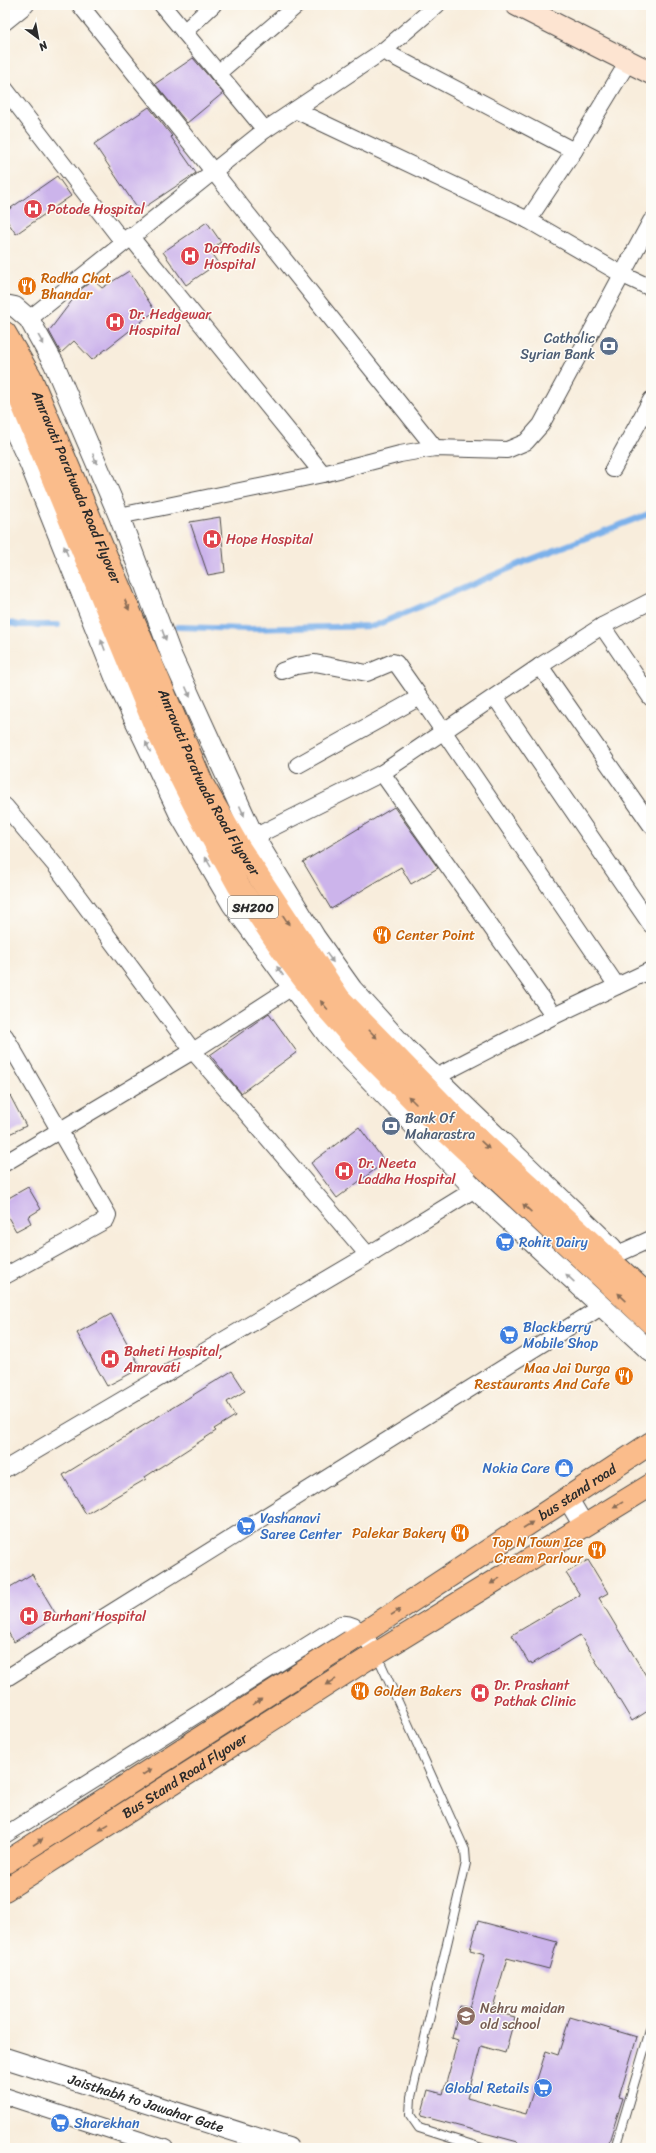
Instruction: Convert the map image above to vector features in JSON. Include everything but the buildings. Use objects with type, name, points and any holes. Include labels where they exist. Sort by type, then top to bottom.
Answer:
[{"type":"main road","points":[[517,5],[651,73]]},
{"type":"main road","name":"Amravati Paratwada Road Flyover","points":[[5,333],[16,376],[157,731],[201,818],[242,892],[322,1003],[362,1048],[428,1115],[651,1323]]},
{"type":"main road","name":"Amravati Paratwada Road Flyover","points":[[16,376],[203,785],[239,847],[340,999],[454,1116],[651,1298]]},
{"type":"main road","name":"bus stand road","points":[[357,1637],[651,1443]]},
{"type":"main road","points":[[370,1658],[651,1485]]},
{"type":"main road","name":"Bus Stand Road Flyover","points":[[5,1863],[357,1637]]},
{"type":"main road","name":"Bus Stand Road Flyover","points":[[5,1890],[370,1658]]},
{"type":"street","points":[[5,22],[26,5]]},
{"type":"street","points":[[80,5],[212,172],[435,448]]},
{"type":"street","points":[[162,5],[265,130]]},
{"type":"street","points":[[184,32],[213,5]]},
{"type":"street","points":[[218,73],[297,5]]},
{"type":"street","points":[[30,319],[127,239],[265,130],[383,51],[437,5]]},
{"type":"street","points":[[383,51],[574,151]]},
{"type":"street","points":[[528,220],[574,151],[628,62]]},
{"type":"street","points":[[5,89],[127,239],[323,474]]},
{"type":"street","points":[[294,110],[528,220],[623,275],[651,288]]},
{"type":"street","points":[[119,516],[323,474],[400,454],[435,448],[507,450],[526,442],[541,425],[651,221]]},
{"type":"street","points":[[5,305],[15,307],[30,319],[54,364],[119,516],[172,657],[254,837],[315,937],[352,989],[406,1049],[651,1284]]},
{"type":"street","points":[[613,469],[651,400]]},
{"type":"street","points":[[5,410],[30,464],[117,682],[181,817],[232,904],[329,1037],[475,1189],[651,1352]]},
{"type":"street","points":[[254,837],[382,773],[446,732],[540,666],[602,626],[651,600]]},
{"type":"street","points":[[602,626],[651,698]]},
{"type":"street","points":[[282,671],[296,666],[315,663],[368,672],[396,662],[446,732],[617,986]]},
{"type":"street","points":[[540,666],[651,825]]},
{"type":"street","points":[[298,765],[420,696]]},
{"type":"street","points":[[495,697],[651,925]]},
{"type":"street","points":[[382,773],[554,1016]]},
{"type":"street","points":[[5,806],[55,865],[194,1051],[368,1255]]},
{"type":"street","points":[[436,1077],[554,1016],[651,970]]},
{"type":"street","points":[[5,1163],[194,1051],[292,987]]},
{"type":"street","points":[[5,1036],[10,1056],[61,1131],[108,1215],[106,1220],[5,1276]]},
{"type":"street","points":[[5,1469],[368,1255],[475,1189]]},
{"type":"street","points":[[618,1254],[651,1239]]},
{"type":"street","points":[[5,1679],[601,1307]]},
{"type":"street","points":[[568,1498],[584,1526]]},
{"type":"street","points":[[5,1834],[341,1624],[346,1624],[357,1637],[370,1658]]},
{"type":"street","name":"Jaisthabh to Jawahar Gate","points":[[5,2058],[285,2147]]},
{"type":"street","points":[[5,2096],[165,2148]]},
{"type":"lane","points":[[370,1658],[465,1850],[466,1863],[411,2097],[410,2115],[419,2128],[482,2148]]},
{"type":"lane","points":[[615,2148],[651,2027]]},
{"type":"waterway","points":[[178,627],[249,629],[374,626],[529,560],[651,513]]},
{"type":"waterway","points":[[5,622],[19,625],[58,625]]},
{"type":"place","name":"Potode Hospital","points":[[33,209]]},
{"type":"place","name":"Daffodils Hospital","points":[[190,256]]},
{"type":"place","name":"Radha Chat Bhandar","points":[[27,286]]},
{"type":"place","name":"Dr. Hedgewar Hospital","points":[[115,322]]},
{"type":"place","name":"Catholic Syrian Bank","points":[[609,346]]},
{"type":"place","name":"Hope Hospital","points":[[212,539]]},
{"type":"place","name":"Center Point","points":[[382,935]]},
{"type":"place","name":"Bank Of Maharastra","points":[[391,1126]]},
{"type":"place","name":"Dr. Neeta Laddha Hospital","points":[[344,1171]]},
{"type":"place","name":"Rohit Dairy","points":[[505,1242]]},
{"type":"place","name":"Blackberry Mobile Shop","points":[[509,1335]]},
{"type":"place","name":"Baheti Hospital, Amravati","points":[[110,1359]]},
{"type":"place","name":"Maa Jai Durga Restaurants And Cafe","points":[[624,1376]]},
{"type":"place","name":"Nokia Care","points":[[564,1468]]},
{"type":"place","name":"Vashanavi Saree Center","points":[[246,1526]]},
{"type":"place","name":"Palekar Bakery","points":[[460,1533]]},
{"type":"place","name":"Top N Town Ice Cream Parlour","points":[[597,1550]]},
{"type":"place","name":"Burhani Hospital","points":[[29,1616]]},
{"type":"place","name":"Golden Bakers","points":[[360,1691]]},
{"type":"place","name":"Dr. Prashant Pathak Clinic","points":[[480,1693]]},
{"type":"place","name":"Nehru maidan old school","points":[[466,2016]]},
{"type":"place","name":"Global Retails","points":[[543,2088]]},
{"type":"place","name":"Sharekhan","points":[[60,2123]]}]
